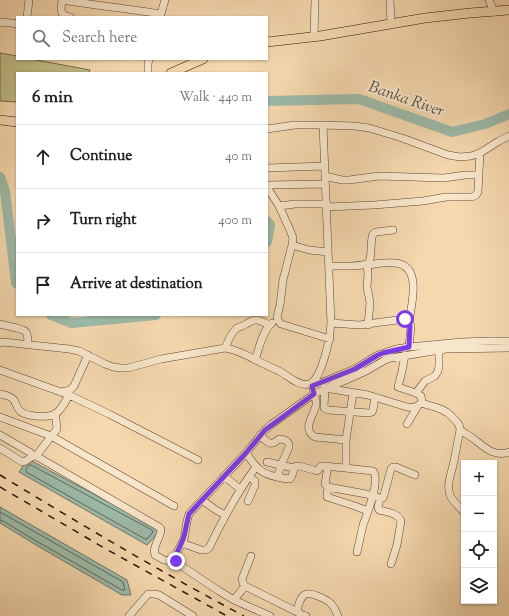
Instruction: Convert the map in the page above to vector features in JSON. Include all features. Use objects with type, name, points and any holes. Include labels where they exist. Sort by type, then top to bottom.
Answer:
[{"type":"main road","points":[[268,42],[425,18],[509,10]]},
{"type":"main road","points":[[176,72],[190,69],[202,60]]},
{"type":"main road","points":[[0,120],[16,122]]},
{"type":"street","points":[[27,16],[29,0]]},
{"type":"street","points":[[65,16],[61,9],[62,0],[99,3],[161,16],[165,0]]},
{"type":"street","points":[[123,8],[125,0]]},
{"type":"street","points":[[314,36],[315,0]]},
{"type":"street","points":[[390,0],[391,24]]},
{"type":"street","points":[[489,0],[494,12]]},
{"type":"street","points":[[0,23],[4,22],[16,24]]},
{"type":"street","points":[[148,72],[149,60]]},
{"type":"street","points":[[268,129],[295,125],[354,126],[369,128],[402,138],[448,155],[460,157],[480,153],[499,140],[509,136]]},
{"type":"street","points":[[323,125],[331,323],[330,339],[326,356],[316,379],[312,384],[316,405],[308,430],[310,434],[315,437],[346,440]]},
{"type":"street","points":[[280,206],[295,204],[327,206],[374,205],[423,201],[440,197],[476,196],[478,192],[480,153]]},
{"type":"street","points":[[268,168],[325,166]]},
{"type":"street","points":[[268,186],[325,180],[349,180],[379,176],[444,178],[479,175]]},
{"type":"street","points":[[268,188],[280,206],[293,238],[283,280],[277,317],[278,320],[281,324],[330,339]]},
{"type":"street","points":[[368,325],[370,303],[367,288],[367,264],[370,258],[371,239],[373,234],[376,232],[393,230]]},
{"type":"street","points":[[292,245],[309,250],[328,252]]},
{"type":"street","points":[[329,266],[394,262],[406,266],[411,275],[414,288],[409,321],[409,347]]},
{"type":"street","points":[[331,323],[368,325],[405,319],[409,321]]},
{"type":"street","points":[[226,348],[233,331],[249,321],[260,320],[269,325]]},
{"type":"street","points":[[255,360],[266,330],[269,325],[278,320]]},
{"type":"street","points":[[0,324],[22,329],[27,334],[28,345]]},
{"type":"street","points":[[0,343],[3,342],[79,351],[105,364],[120,368],[128,368],[167,358],[232,348],[279,371],[301,384],[308,385],[355,369],[383,353],[409,347],[468,341],[509,341]]},
{"type":"street","points":[[176,561],[176,555],[184,537],[189,514],[246,453],[260,435],[272,424],[314,394],[391,358],[439,350],[509,348]]},
{"type":"street","points":[[416,393],[425,381],[435,376],[438,371],[439,350]]},
{"type":"street","points":[[61,392],[70,390],[74,386],[88,355]]},
{"type":"street","points":[[405,356],[398,387],[416,393],[421,396],[422,399],[407,424]]},
{"type":"street","points":[[0,370],[69,395],[198,460]]},
{"type":"street","points":[[325,388],[375,397],[412,408],[419,405],[445,411],[449,414],[460,426],[449,482],[449,492],[454,502],[461,509]]},
{"type":"street","points":[[325,388],[324,408],[328,410],[369,413],[373,410],[375,397]]},
{"type":"street","points":[[345,468],[346,440],[353,393]]},
{"type":"street","points":[[0,394],[11,398],[19,410],[23,413],[46,417],[56,414],[62,408],[69,395]]},
{"type":"street","points":[[0,448],[22,462],[35,456],[56,429],[56,414]]},
{"type":"street","points":[[0,417],[51,436],[174,506]]},
{"type":"street","points":[[460,430],[473,438],[487,450],[493,452],[509,452]]},
{"type":"street","points":[[0,435],[159,527],[161,529],[161,533],[154,550],[155,555],[164,560],[176,561],[234,600],[270,616]]},
{"type":"street","points":[[260,435],[271,444],[279,439],[285,440],[289,444],[277,477]]},
{"type":"street","points":[[246,453],[256,467],[267,475],[290,479],[294,468]]},
{"type":"street","points":[[267,462],[294,468],[299,466],[316,471],[321,466],[373,471],[376,477],[376,497],[379,510],[397,515],[401,520],[397,545],[391,564]]},
{"type":"street","points":[[328,466],[325,484],[328,487],[327,497],[368,511]]},
{"type":"street","points":[[182,543],[201,550],[206,550],[209,548],[225,514],[240,489],[256,467]]},
{"type":"street","points":[[328,487],[383,498],[393,467],[415,475]]},
{"type":"street","points":[[224,476],[240,489]]},
{"type":"street","points":[[248,501],[255,485],[255,481],[249,477]]},
{"type":"street","points":[[357,552],[368,511],[376,497]]},
{"type":"street","points":[[202,500],[216,510],[225,514]]},
{"type":"street","points":[[251,556],[242,580],[245,586],[303,614]]},
{"type":"street","points":[[234,600],[245,586]]},
{"type":"street","points":[[129,616],[148,594],[154,594],[193,616]]},
{"type":"street","points":[[303,614],[298,610],[298,605],[303,595],[311,594],[332,604],[338,616]]},
{"type":"shaded area","points":[[0,53],[16,56],[16,60],[36,60],[90,70],[89,72],[16,72],[16,102],[0,101]]},
{"type":"water","points":[[28,459],[161,530],[147,545],[19,472]]},
{"type":"water","points":[[0,507],[127,580],[131,595],[122,595],[0,523]]},
{"type":"waterway","name":"Banka River","points":[[268,101],[359,99],[452,132],[485,124],[509,114]]},
{"type":"waterway","name":"Banka River","points":[[0,177],[5,191],[16,283]]},
{"type":"waterway","name":"Banka River","points":[[268,222],[270,225],[268,236]]},
{"type":"waterway","name":"Banka River","points":[[54,316],[72,323],[146,316]]},
{"type":"railway","points":[[0,475],[60,512],[244,616]]},
{"type":"railway","points":[[0,487],[106,549],[227,616]]},
{"type":"route","points":[[176,561],[176,555],[184,537],[189,514],[246,453],[265,430],[314,394],[312,386],[355,369],[378,355],[409,347],[410,326],[409,321],[405,319]]}]
